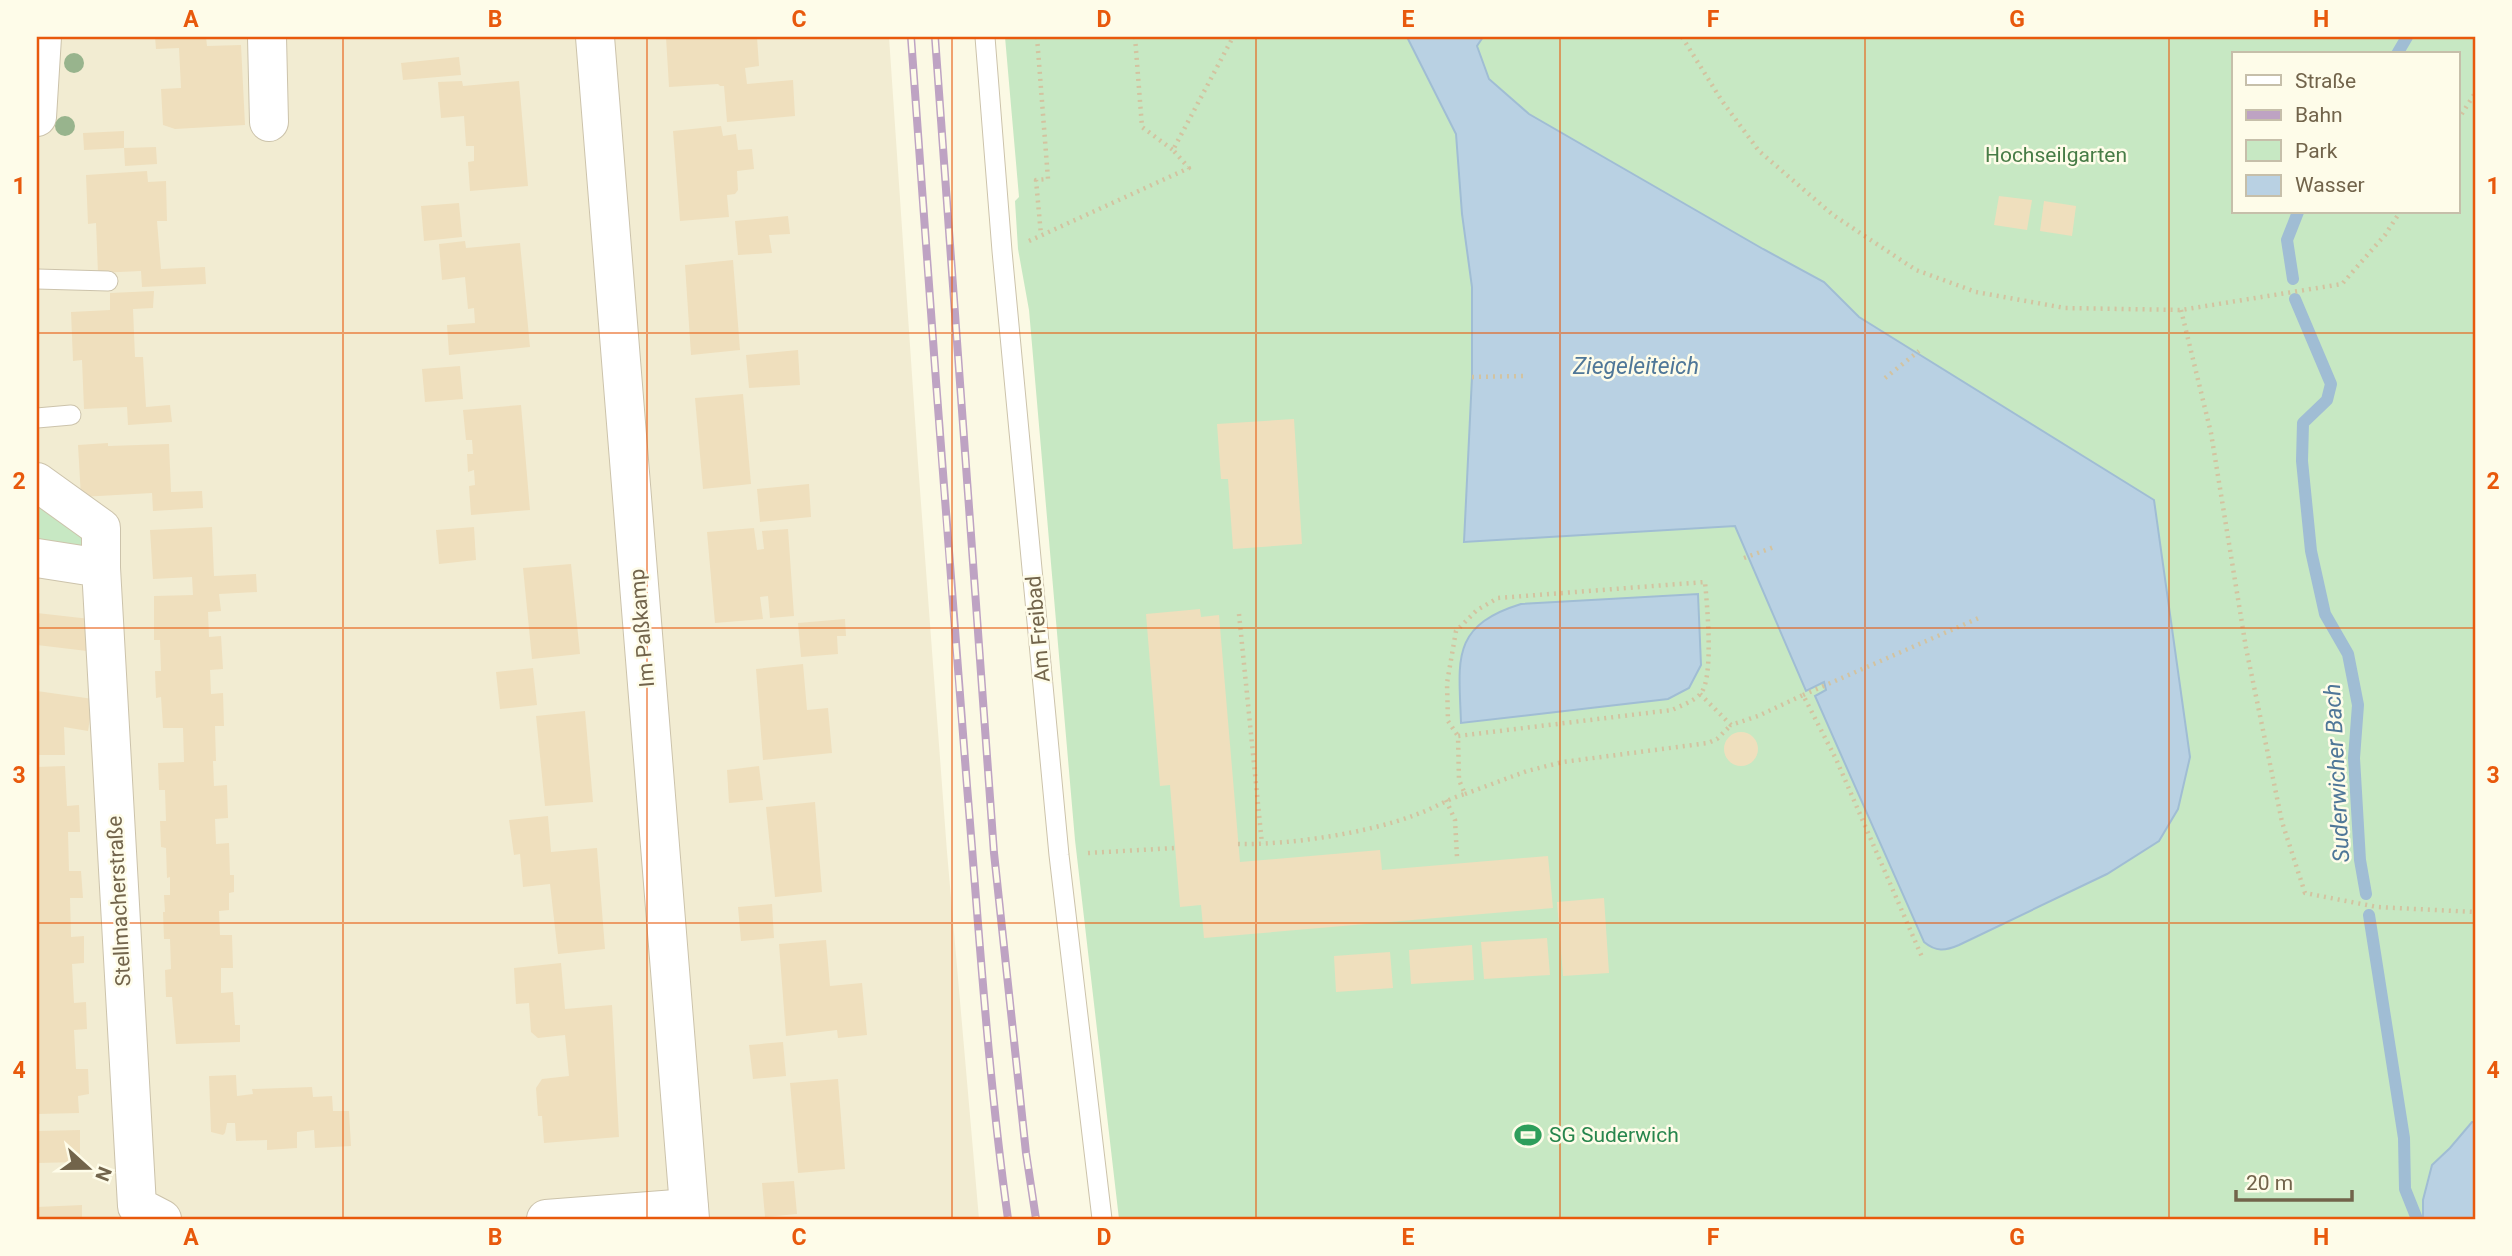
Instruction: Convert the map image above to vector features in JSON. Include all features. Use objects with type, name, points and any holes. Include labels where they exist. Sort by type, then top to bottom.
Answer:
[{"type":"street","points":[[37,117],[42,37]]},
{"type":"street","points":[[267,37],[269,121]]},
{"type":"street","name":"Im Paßkamp","points":[[595,37],[689,1214]]},
{"type":"street","name":"Stellmacherstraße","points":[[37,482],[101,528],[136,1206],[162,1219]]},
{"type":"street","points":[[37,558],[101,568]]},
{"type":"street","points":[[546,1219],[689,1214]]},
{"type":"lane","name":"Am Freibad","points":[[985,37],[1002,251],[1059,855],[1102,1219]]},
{"type":"lane","points":[[37,279],[108,281]]},
{"type":"lane","points":[[37,418],[71,415]]},
{"type":"path","points":[[1037,37],[1048,179],[1036,180],[1041,235]]},
{"type":"path","points":[[1002,251],[1189,168],[1173,150],[1142,127],[1135,37]]},
{"type":"path","points":[[1173,150],[1233,37]]},
{"type":"path","points":[[1682,37],[1722,102],[1759,151],[1833,215],[1916,270],[1976,292],[2065,308],[2181,310],[2342,284],[2385,235],[2399,214]]},
{"type":"path","points":[[2460,117],[2475,93]]},
{"type":"path","points":[[2181,310],[2211,433],[2246,648],[2282,822],[2305,893],[2377,907],[2475,912]]},
{"type":"path","points":[[1885,378],[1919,351]]},
{"type":"path","points":[[1472,377],[1526,376]]},
{"type":"path","points":[[1744,558],[1774,547]]},
{"type":"path","points":[[1458,736],[1672,710],[1700,694],[1706,681],[1708,657],[1709,616],[1705,582],[1498,598],[1477,610],[1456,631],[1447,683],[1448,720],[1458,736],[1459,779],[1465,794]]},
{"type":"path","points":[[1239,614],[1262,844]]},
{"type":"path","points":[[1238,844],[1262,844],[1368,829],[1417,815],[1446,800],[1527,771],[1563,762],[1708,743],[1717,739],[1731,725],[1758,716],[1981,617]]},
{"type":"path","points":[[1700,694],[1731,725]]},
{"type":"path","points":[[1803,695],[1836,760],[1923,957]]},
{"type":"path","points":[[1446,800],[1455,820],[1457,857]]},
{"type":"path","points":[[1059,855],[1175,848]]},
{"type":"shaded area","points":[[37,37],[889,37],[947,852],[979,1219],[37,1219]]},
{"type":"green space","name":"Hochseilgarten","points":[[1005,37],[2475,37],[2475,1219],[1119,1219],[1075,840],[1029,310],[1018,249],[1015,201],[1019,197]]},
{"type":"green space","points":[[37,492],[87,528],[86,548],[37,541]]},
{"type":"water","name":"Ziegeleiteich","points":[[1407,37],[1483,37],[1477,46],[1489,79],[1529,114],[1824,282],[1859,317],[2154,500],[2190,757],[2178,809],[2159,841],[2107,874],[1959,945],[1945,949],[1933,948],[1924,942],[1815,696],[1826,690],[1824,682],[1806,691],[1735,526],[1464,542],[1472,377],[1472,287],[1462,214],[1456,134]]},
{"type":"water","points":[[1698,594],[1701,665],[1689,688],[1668,699],[1461,723],[1460,663],[1464,648],[1470,635],[1481,623],[1498,613],[1521,604]]},
{"type":"water","points":[[2472,1122],[2475,1122],[2475,1219],[2423,1219],[2423,1200],[2432,1165]]},
{"type":"building","points":[[155,37],[206,37],[207,46],[241,45],[245,125],[175,129],[163,125],[161,89],[181,88],[179,48],[156,49]]},
{"type":"building","points":[[666,37],[757,37],[759,66],[745,68],[747,84],[793,80],[795,116],[727,122],[724,86],[718,84],[669,87]]},
{"type":"building","points":[[459,57],[461,75],[403,80],[401,63]]},
{"type":"building","points":[[462,81],[463,86],[519,81],[528,186],[470,191],[468,162],[474,161],[474,146],[466,146],[464,116],[441,118],[438,82]]},
{"type":"building","points":[[721,126],[723,136],[736,134],[738,150],[752,149],[754,169],[737,171],[738,190],[735,194],[727,195],[729,217],[680,221],[673,131]]},
{"type":"building","points":[[124,131],[124,148],[84,150],[83,133]]},
{"type":"building","points":[[156,147],[157,164],[125,166],[124,148]]},
{"type":"building","points":[[147,171],[148,182],[166,181],[167,221],[157,221],[161,269],[205,267],[206,284],[142,287],[141,271],[98,273],[96,223],[88,224],[86,175]]},
{"type":"building","points":[[1999,196],[2032,200],[2027,230],[1994,225]]},
{"type":"building","points":[[2044,201],[2076,206],[2072,236],[2040,231]]},
{"type":"building","points":[[459,203],[462,237],[424,241],[421,206]]},
{"type":"building","points":[[788,216],[790,234],[769,235],[772,253],[738,255],[735,221]]},
{"type":"building","points":[[465,241],[466,248],[520,243],[530,347],[449,355],[447,325],[475,323],[474,308],[468,309],[465,277],[442,280],[439,244]]},
{"type":"building","points":[[733,260],[740,350],[691,355],[685,265]]},
{"type":"building","points":[[154,291],[153,308],[133,309],[135,357],[143,357],[146,407],[170,405],[172,422],[128,425],[127,407],[84,409],[82,360],[73,361],[71,312],[110,310],[110,293]]},
{"type":"building","points":[[798,350],[800,385],[749,388],[746,355]]},
{"type":"building","points":[[460,366],[463,399],[425,402],[422,369]]},
{"type":"building","points":[[743,394],[751,484],[703,489],[695,398]]},
{"type":"building","points":[[521,405],[530,510],[471,515],[469,486],[475,485],[474,470],[468,472],[467,454],[473,454],[472,440],[466,440],[463,410]]},
{"type":"building","points":[[1294,419],[1302,544],[1233,549],[1228,479],[1221,479],[1217,424]]},
{"type":"building","points":[[108,443],[108,446],[169,444],[171,492],[202,491],[203,508],[153,511],[152,493],[81,497],[78,445]]},
{"type":"building","points":[[809,484],[811,517],[760,522],[757,489]]},
{"type":"building","points":[[212,527],[214,576],[256,574],[257,592],[219,594],[221,611],[208,612],[209,637],[221,636],[223,669],[210,670],[211,694],[223,693],[224,726],[215,726],[214,786],[227,785],[228,818],[215,819],[216,844],[229,843],[230,875],[234,875],[234,892],[229,893],[229,910],[219,911],[220,935],[232,935],[233,968],[221,968],[221,993],[233,992],[235,1025],[240,1025],[240,1042],[176,1044],[172,997],[166,997],[165,970],[171,969],[170,939],[164,939],[163,912],[164,895],[170,895],[170,877],[167,878],[166,848],[161,847],[160,821],[166,821],[165,790],[159,790],[158,763],[184,762],[183,728],[163,728],[161,697],[156,698],[155,671],[161,671],[160,640],[154,640],[154,596],[193,595],[192,577],[153,579],[150,530]]},
{"type":"building","points":[[474,527],[476,560],[439,564],[436,530]]},
{"type":"building","points":[[754,528],[757,550],[764,549],[762,531],[788,529],[794,616],[770,618],[768,596],[760,597],[763,619],[715,623],[707,532]]},
{"type":"building","points":[[571,564],[580,654],[532,659],[523,568]]},
{"type":"building","points":[[1200,609],[1201,617],[1219,615],[1240,862],[1380,850],[1382,870],[1548,856],[1553,908],[1204,938],[1201,905],[1180,907],[1170,785],[1160,786],[1146,614]]},
{"type":"building","points":[[37,613],[90,619],[87,651],[37,645]]},
{"type":"building","points":[[845,619],[846,636],[837,636],[838,654],[801,657],[798,623]]},
{"type":"building","points":[[803,664],[807,710],[828,708],[832,753],[763,760],[756,669]]},
{"type":"building","points":[[533,668],[537,705],[500,709],[496,672]]},
{"type":"building","points":[[37,691],[93,699],[88,731],[64,727],[65,755],[37,755]]},
{"type":"building","points":[[585,711],[593,802],[545,806],[536,716]]},
{"type":"building","points":[[1741,732],[1753,737],[1758,749],[1753,761],[1741,766],[1729,761],[1724,749],[1729,737]]},
{"type":"building","points":[[65,766],[67,806],[79,805],[80,832],[68,832],[69,871],[81,871],[83,898],[70,898],[71,937],[84,936],[84,963],[72,964],[74,1003],[86,1002],[87,1029],[74,1030],[76,1069],[88,1069],[89,1094],[78,1096],[79,1113],[37,1114],[37,767]]},
{"type":"building","points":[[759,766],[763,800],[729,803],[727,770]]},
{"type":"building","points":[[815,802],[822,892],[775,897],[766,807]]},
{"type":"building","points":[[548,816],[551,852],[597,848],[605,949],[558,954],[550,884],[523,887],[520,854],[514,855],[509,820]]},
{"type":"building","points":[[1604,898],[1609,973],[1563,976],[1557,902]]},
{"type":"building","points":[[772,904],[774,938],[741,941],[738,907]]},
{"type":"building","points":[[1547,938],[1550,975],[1484,979],[1481,942]]},
{"type":"building","points":[[826,940],[830,986],[862,983],[867,1035],[838,1038],[837,1030],[786,1036],[779,944]]},
{"type":"building","points":[[1472,945],[1474,980],[1411,984],[1409,950]]},
{"type":"building","points":[[1390,952],[1393,988],[1336,992],[1334,956]]},
{"type":"building","points":[[561,963],[565,1009],[612,1005],[619,1137],[544,1143],[536,1088],[542,1079],[569,1076],[565,1035],[538,1038],[531,1032],[529,1003],[516,1004],[514,968]]},
{"type":"building","points":[[783,1042],[786,1076],[753,1079],[749,1045]]},
{"type":"building","points":[[236,1075],[237,1096],[253,1094],[252,1089],[312,1087],[313,1097],[332,1096],[333,1111],[349,1111],[351,1146],[315,1148],[314,1130],[297,1132],[297,1148],[267,1150],[267,1140],[236,1141],[235,1123],[227,1123],[223,1135],[211,1132],[209,1076]]},
{"type":"building","points":[[838,1079],[845,1169],[798,1173],[790,1083]]},
{"type":"building","points":[[80,1130],[80,1162],[37,1163],[37,1131]]},
{"type":"building","points":[[794,1181],[797,1214],[765,1217],[762,1183]]},
{"type":"building","points":[[82,1205],[82,1219],[37,1219],[37,1207]]},
{"type":"waterway","name":"Suderwicher Bach","points":[[2398,52],[2407,37]]},
{"type":"waterway","name":"Suderwicher Bach","points":[[2293,279],[2287,240],[2297,214]]},
{"type":"waterway","name":"Suderwicher Bach","points":[[2295,299],[2331,384],[2327,400],[2303,423],[2302,461],[2311,551],[2325,614],[2348,654],[2358,705],[2354,758],[2360,860],[2366,894]]},
{"type":"waterway","name":"Suderwicher Bach","points":[[2369,915],[2404,1138],[2405,1189],[2417,1219]]},
{"type":"railway","points":[[911,37],[980,949],[1008,1219]]},
{"type":"railway","points":[[935,37],[994,853],[1026,1153],[1036,1219]]},
{"type":"place","name":"SG Suderwich","points":[[1528,1135]]}]
